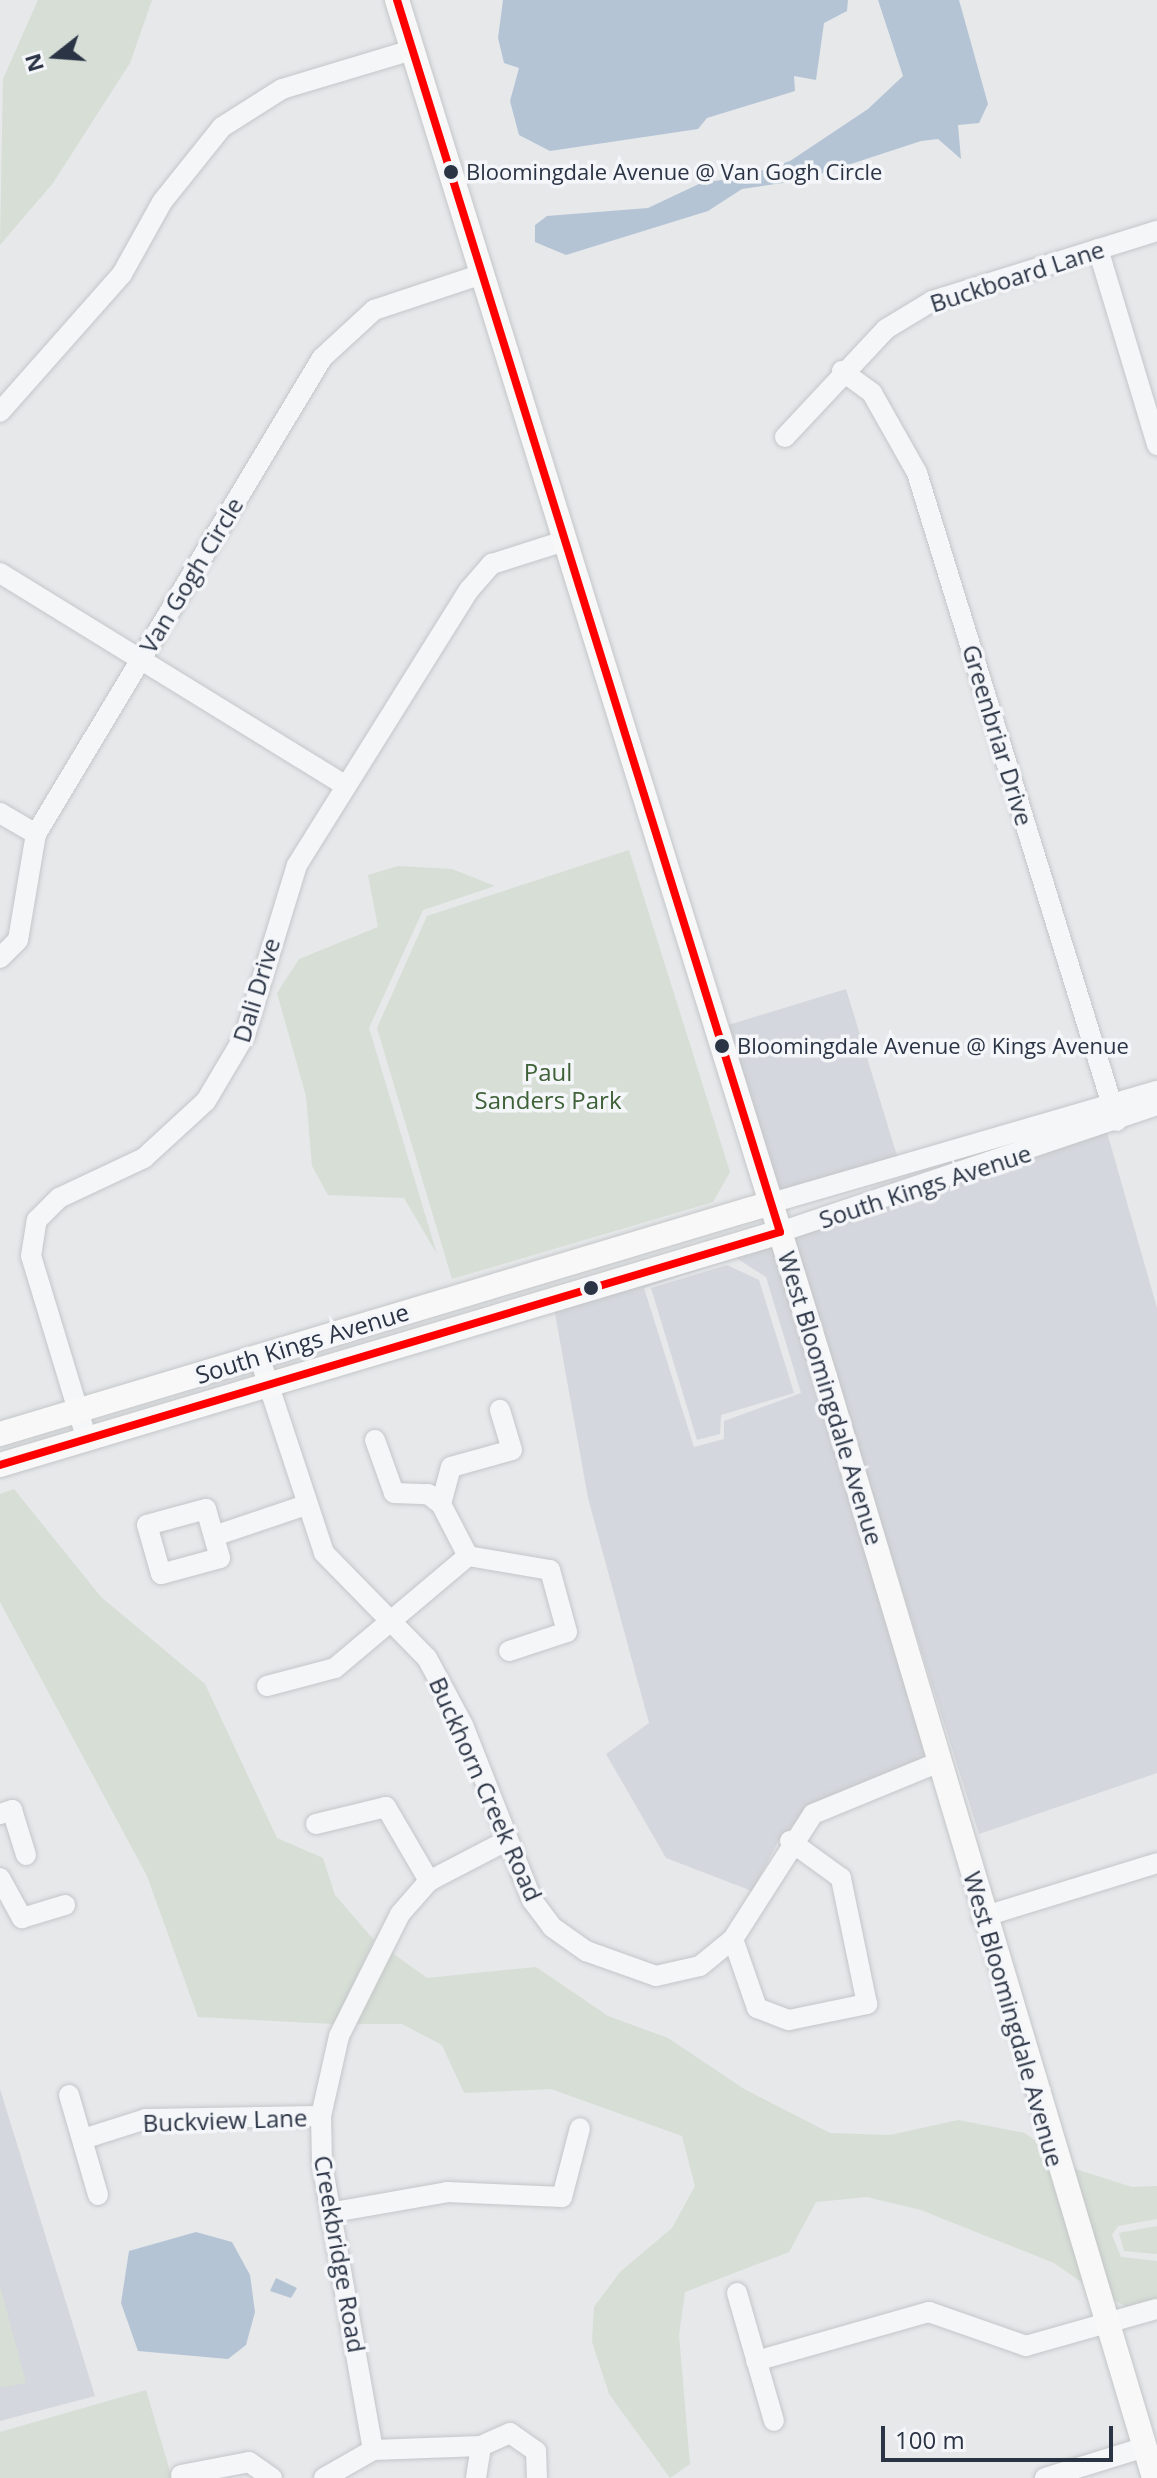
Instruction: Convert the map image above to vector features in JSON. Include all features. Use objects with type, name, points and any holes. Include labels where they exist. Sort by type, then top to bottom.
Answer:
[{"type":"main road","name":"West Bloomingdale Avenue","points":[[397,0],[561,542],[780,1232],[939,1762],[982,1917],[1154,2478]]},
{"type":"main road","name":"South Kings Avenue","points":[[0,1434],[771,1203]]},
{"type":"main road","name":"South Kings Avenue","points":[[0,1465],[780,1232]]},
{"type":"street","points":[[0,412],[122,274],[162,202],[222,127],[282,89],[412,50]]},
{"type":"street","name":"Buckboard Lane","points":[[785,437],[842,371],[886,329],[932,301],[1157,231]]},
{"type":"street","points":[[1098,249],[1157,445]]},
{"type":"street","name":"Van Gogh Circle","points":[[0,958],[18,940],[36,834],[322,358],[346,331],[394,300],[479,275]]},
{"type":"street","name":"Greenbriar Drive","points":[[842,371],[872,393],[917,473],[1114,1112]]},
{"type":"street","name":"Dali Drive","points":[[87,1440],[31,1256],[34,1225],[53,1202],[152,1152],[214,1089],[248,1025],[292,877],[480,574],[561,542]]},
{"type":"street","points":[[0,573],[137,662],[346,786]]},
{"type":"street","points":[[0,813],[36,834]]},
{"type":"street","name":"South Kings Avenue","points":[[780,1232],[1114,1112],[1157,1091]]},
{"type":"street","name":"South Kings Avenue","points":[[771,1203],[1114,1112],[1157,1105]]},
{"type":"street","name":"Buckhorn Creek Road","points":[[259,1356],[303,1506],[324,1553],[427,1658],[463,1725],[504,1842],[552,1927],[586,1951],[656,1976],[700,1966],[733,1939],[790,1841],[836,1800],[939,1762]]},
{"type":"street","points":[[441,1504],[451,1467],[512,1450],[500,1410]]},
{"type":"street","points":[[375,1440],[394,1493],[428,1494],[441,1504],[468,1556]]},
{"type":"street","points":[[214,1536],[303,1506]]},
{"type":"street","points":[[267,1686],[335,1668],[468,1556]]},
{"type":"street","points":[[468,1556],[550,1570],[567,1632],[509,1651]]},
{"type":"street","points":[[316,1824],[386,1807],[429,1881]]},
{"type":"street","points":[[0,1814],[12,1810],[26,1855]]},
{"type":"street","points":[[733,1939],[757,2008],[789,2020],[867,2004],[841,1878],[790,1841]]},
{"type":"street","name":"Creekbridge Road","points":[[373,2450],[321,2116],[339,2036],[370,1963],[429,1881],[504,1842]]},
{"type":"street","points":[[982,1917],[1157,1863]]},
{"type":"street","points":[[0,1878],[22,1918],[65,1905]]},
{"type":"street","points":[[69,2095],[98,2195]]},
{"type":"street","name":"Buckview Lane","points":[[83,2139],[146,2119],[321,2116]]},
{"type":"street","points":[[334,2212],[447,2192],[562,2197],[580,2128]]},
{"type":"street","points":[[737,2293],[774,2421]]},
{"type":"street","points":[[756,2361],[929,2312],[1026,2346],[1157,2309]]},
{"type":"street","points":[[324,2478],[373,2450],[481,2446],[499,2434],[520,2436],[536,2451],[537,2478]]},
{"type":"street","points":[[476,2478],[481,2446]]},
{"type":"street","points":[[1045,2478],[1145,2447]]},
{"type":"street","points":[[181,2475],[249,2462],[272,2478]]},
{"type":"shaded area","points":[[846,989],[897,1156],[778,1193],[726,1026]]},
{"type":"shaded area","points":[[1107,1132],[1157,1308],[1157,1773],[979,1834],[791,1237]]},
{"type":"shaded area","points":[[774,1242],[928,1757],[808,1808],[778,1842],[752,1891],[666,1858],[606,1754],[649,1723],[588,1498],[554,1308]],"holes":[[[736,1258],[766,1277],[801,1393],[724,1421],[724,1439],[694,1447],[644,1288]]]},
{"type":"shaded area","points":[[727,1265],[759,1280],[794,1393],[721,1415],[720,1434],[697,1440],[651,1288]]},
{"type":"shaded area","points":[[0,2089],[95,2396],[0,2421]]},
{"type":"green space","points":[[38,0],[152,0],[130,63],[53,183],[0,245],[3,79]]},
{"type":"green space","name":"Paul Sanders Park","points":[[629,850],[730,1172],[713,1202],[452,1279],[377,1028],[427,916]]},
{"type":"green space","points":[[398,866],[452,869],[495,886],[423,910],[369,1028],[437,1254],[404,1198],[328,1195],[312,1166],[306,1096],[277,993],[299,959],[378,927],[368,875]]},
{"type":"green space","points":[[14,1489],[101,1597],[205,1684],[277,1838],[323,1858],[335,1895],[374,1940],[334,2024],[198,2017],[147,1876],[0,1602],[0,1494]]},
{"type":"green space","points":[[388,1950],[427,1978],[536,1967],[608,2016],[668,2038],[744,2089],[830,2133],[890,2135],[958,2120],[1025,2133],[1041,2145],[1084,2284],[1054,2263],[921,2210],[867,2197],[816,2202],[789,2252],[685,2292],[679,2335],[690,2464],[670,2478],[609,2394],[592,2342],[594,2307],[620,2272],[672,2228],[695,2186],[682,2136],[551,2089],[464,2093],[442,2045],[402,2024],[353,2024]]},
{"type":"green space","points":[[1069,2167],[1132,2187],[1157,2186],[1157,2219],[1118,2226],[1112,2235],[1121,2257],[1157,2261],[1157,2301],[1129,2308],[1107,2297]]},
{"type":"green space","points":[[1157,2226],[1157,2254],[1124,2251],[1119,2233]]},
{"type":"green space","points":[[0,2285],[26,2383],[0,2388]]},
{"type":"green space","points":[[146,2390],[172,2478],[0,2478],[0,2432]]},
{"type":"water","points":[[503,0],[848,0],[847,11],[824,23],[816,80],[794,76],[795,91],[707,118],[698,129],[550,151],[519,135],[510,101],[519,68],[504,63],[498,38]]},
{"type":"water","points":[[878,0],[959,0],[988,104],[979,123],[958,125],[961,159],[938,139],[921,141],[802,180],[742,189],[708,211],[566,255],[535,242],[535,225],[547,216],[648,208],[701,183],[742,177],[790,161],[868,109],[903,76]]},
{"type":"water","points":[[196,2232],[232,2242],[250,2275],[255,2312],[246,2345],[228,2359],[138,2351],[121,2303],[129,2251]]},
{"type":"water","points":[[276,2278],[297,2288],[291,2298],[270,2291]]},
{"type":"transit line","points":[[0,1465],[780,1232],[397,0]]},
{"type":"place","name":"Bloomingdale Avenue @ Van Gogh Circle","points":[[451,172]]},
{"type":"place","name":"Bloomingdale Avenue @ Kings Avenue","points":[[722,1046]]}]
